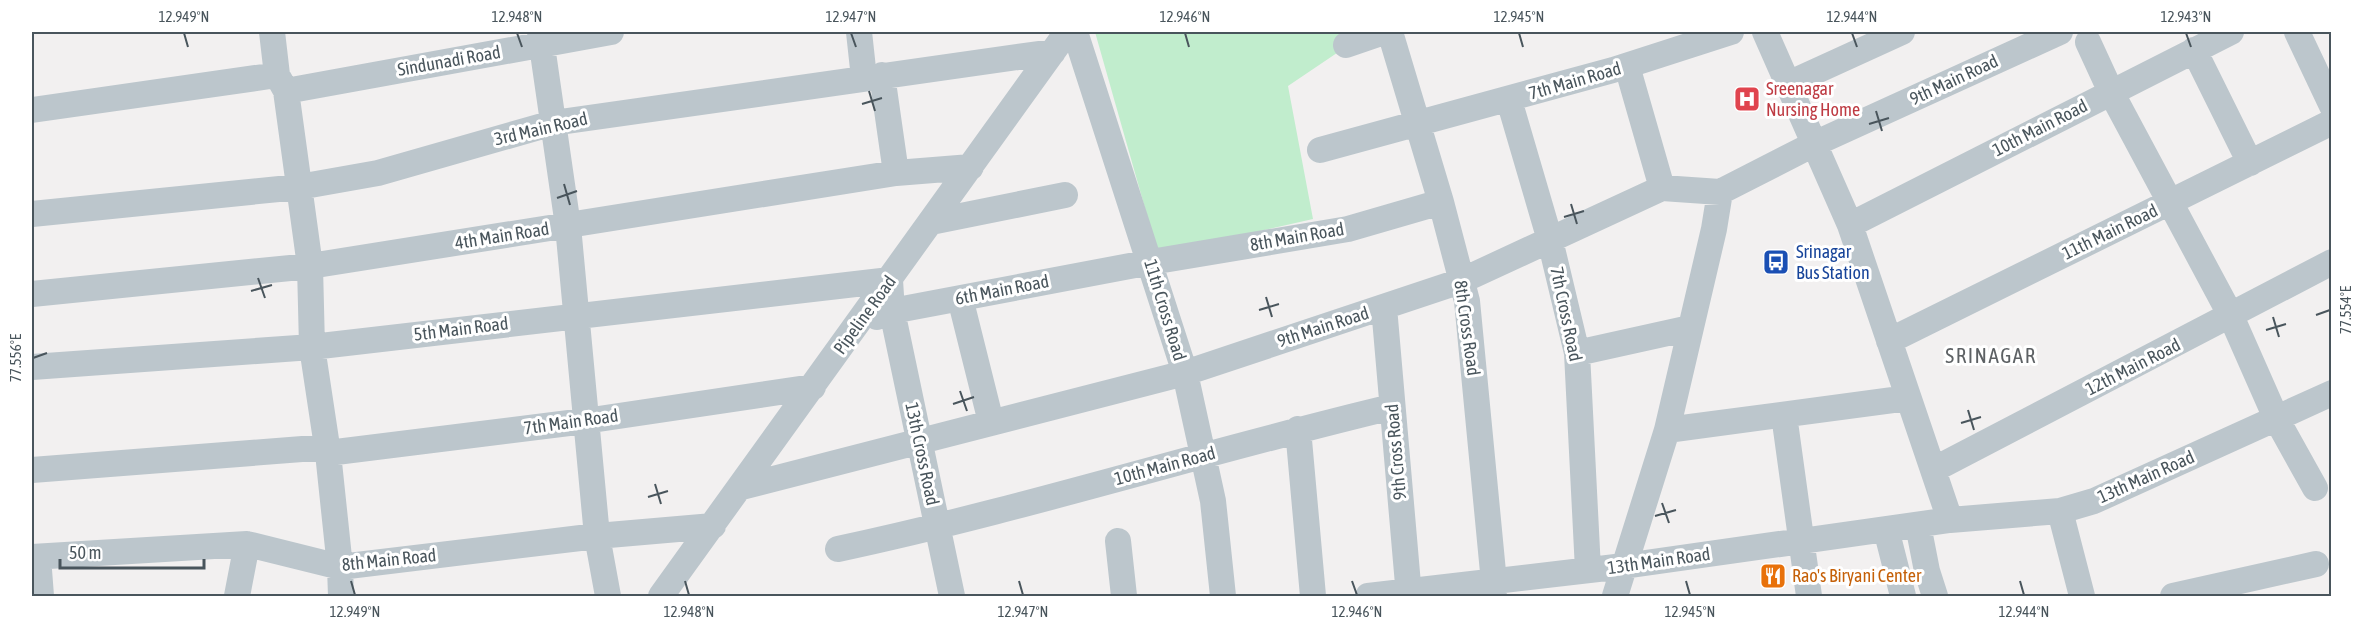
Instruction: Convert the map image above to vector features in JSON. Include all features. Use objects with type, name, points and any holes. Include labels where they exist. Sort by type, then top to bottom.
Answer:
[{"type":"street","points":[[272,32],[299,187],[310,266],[312,347],[328,450],[341,597]]},
{"type":"street","name":"Sindunadi Road","points":[[281,83],[542,38],[611,32]]},
{"type":"street","points":[[859,32],[873,77],[896,173]]},
{"type":"street","name":"Pipeline Road","points":[[661,597],[1068,32]]},
{"type":"street","name":"11th Cross Road","points":[[1075,32],[1185,373],[1214,501],[1223,597]]},
{"type":"street","points":[[1346,45],[1384,32]]},
{"type":"street","name":"8th Cross Road","points":[[1390,32],[1441,202],[1468,313],[1493,572],[1492,589]]},
{"type":"street","name":"7th Main Road","points":[[1320,150],[1628,66],[1731,32]]},
{"type":"street","points":[[1765,32],[1850,225],[1950,520]]},
{"type":"street","points":[[1788,84],[1902,32]]},
{"type":"street","name":"9th Main Road","points":[[1720,192],[1814,144],[2060,32]]},
{"type":"street","name":"10th Main Road","points":[[1850,225],[2231,32]]},
{"type":"street","points":[[2297,32],[2331,106]]},
{"type":"street","points":[[542,38],[568,226],[597,536],[608,597]]},
{"type":"street","points":[[2088,42],[2112,92],[2231,316],[2276,418],[2315,488]]},
{"type":"street","points":[[2194,50],[2250,163]]},
{"type":"street","name":"3rd Main Road","points":[[32,214],[299,187],[378,173],[553,123],[1053,52]]},
{"type":"street","points":[[1615,597],[1667,430],[1714,229],[1720,192],[1662,188],[1628,66]]},
{"type":"street","points":[[32,110],[281,83]]},
{"type":"street","name":"7th Cross Road","points":[[1509,100],[1550,240],[1577,353],[1588,570]]},
{"type":"street","name":"11th Main Road","points":[[1889,341],[2331,122]]},
{"type":"street","name":"4th Main Road","points":[[32,294],[310,266],[896,173],[970,167]]},
{"type":"street","name":"9th Main Road","points":[[742,487],[1185,373],[1461,281],[1662,188]]},
{"type":"street","points":[[931,222],[1065,195]]},
{"type":"street","name":"8th Main Road","points":[[1151,262],[1348,229],[1441,202]]},
{"type":"street","name":"6th Main Road","points":[[855,328],[892,311],[1151,262]]},
{"type":"street","name":"12th Main Road","points":[[1933,470],[2331,262]]},
{"type":"street","name":"13th Cross Road","points":[[890,280],[892,311],[952,597]]},
{"type":"street","name":"5th Main Road","points":[[32,367],[312,347],[890,280]]},
{"type":"street","points":[[960,298],[991,422]]},
{"type":"street","name":"9th Cross Road","points":[[1384,307],[1408,594]]},
{"type":"street","points":[[1577,353],[1690,328]]},
{"type":"street","name":"7th Main Road","points":[[32,470],[328,450],[585,421],[813,387]]},
{"type":"street","name":"13th Main Road","points":[[1368,597],[1492,589],[1588,570],[1950,520],[2060,511],[2127,487],[2331,393]]},
{"type":"street","points":[[1667,430],[1908,398]]},
{"type":"street","name":"10th Main Road","points":[[838,549],[938,528],[1298,429],[1392,407]]},
{"type":"street","points":[[1784,415],[1809,597]]},
{"type":"street","points":[[1298,429],[1313,597]]},
{"type":"street","points":[[2060,511],[2082,597]]},
{"type":"street","points":[[1918,525],[1935,597]]},
{"type":"street","name":"8th Main Road","points":[[35,557],[248,544],[340,567],[597,536],[713,526]]},
{"type":"street","points":[[1886,529],[1904,597]]},
{"type":"street","points":[[1118,541],[1124,597]]},
{"type":"street","points":[[237,597],[248,544]]},
{"type":"street","points":[[35,557],[40,597]]},
{"type":"street","points":[[2173,597],[2316,564]]},
{"type":"green space","points":[[1095,32],[1368,32],[1288,86],[1313,219],[1158,254]]},
{"type":"place","name":"Sreenagar Nursing Home","points":[[1747,99]]},
{"type":"place","name":"Srinagar Bus Station","points":[[1776,262]]},
{"type":"place","name":"Rao's Biryani Center","points":[[1773,576]]},
{"type":"district","name":"SRINAGAR","points":[[1991,356]]}]
